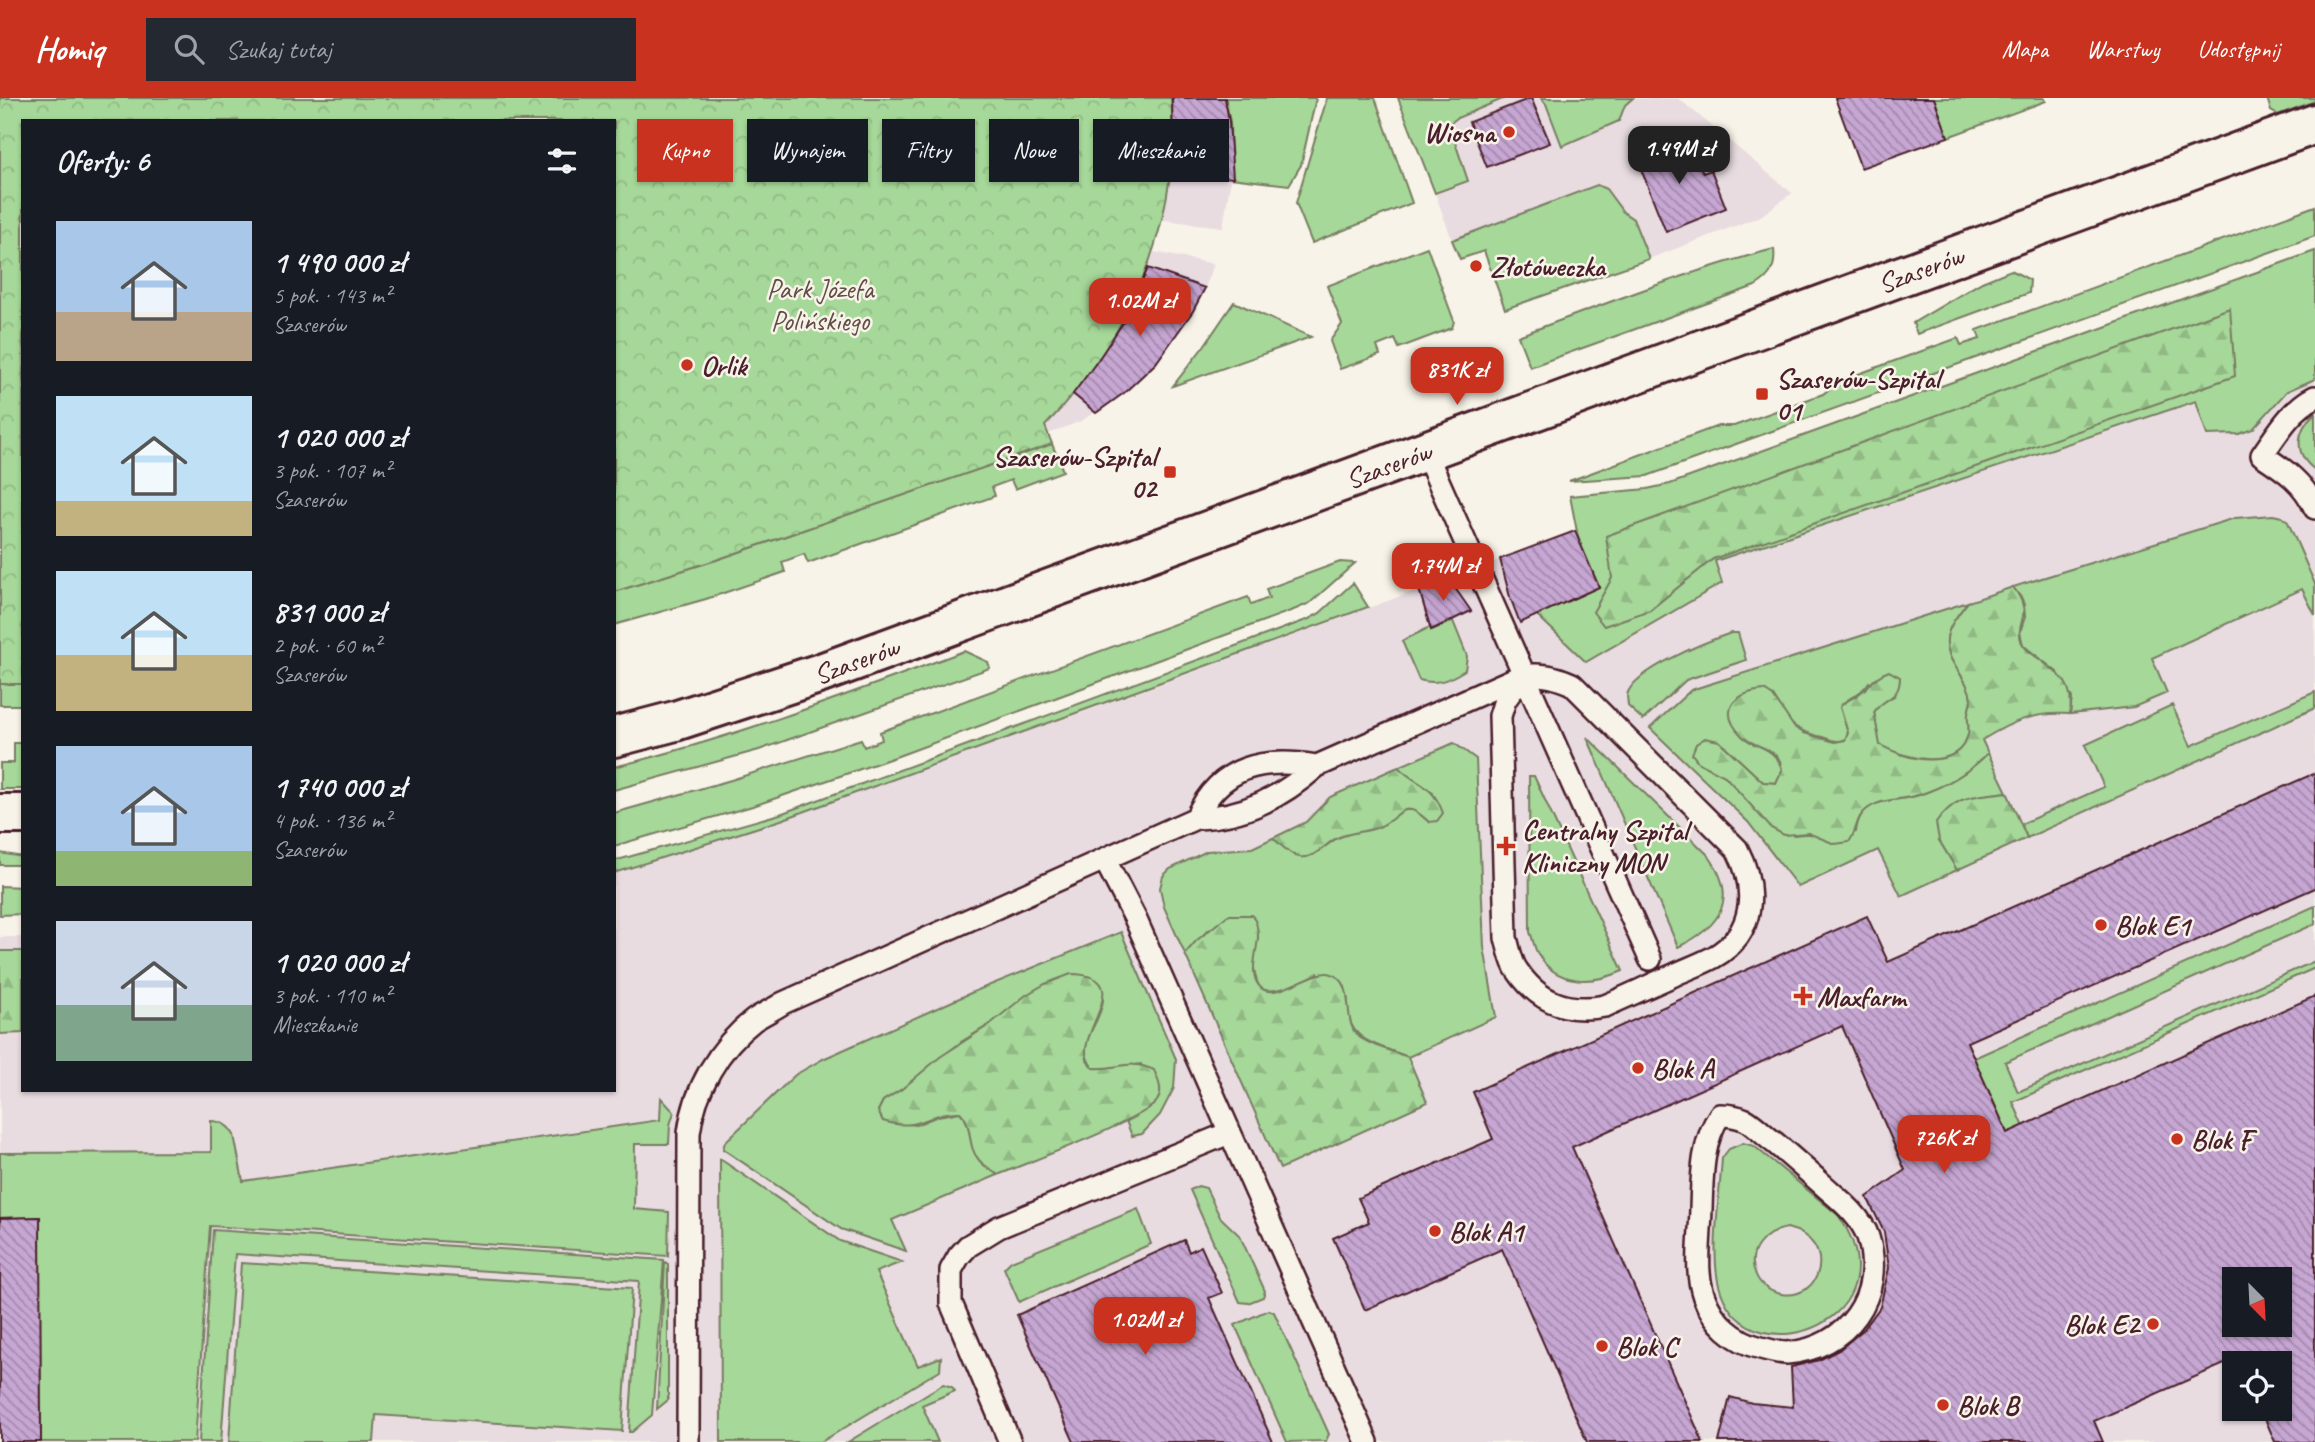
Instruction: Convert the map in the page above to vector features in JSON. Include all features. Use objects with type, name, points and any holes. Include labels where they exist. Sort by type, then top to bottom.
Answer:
[{"type":"street","name":"Szaserów","points":[[616,736],[675,721],[821,673],[2315,124]]},
{"type":"street","points":[[0,814],[21,814]]},
{"type":"lane","points":[[2315,397],[2306,401],[2290,416],[2262,455],[2295,479],[2315,508]]},
{"type":"lane","points":[[1425,451],[1650,959]]},
{"type":"lane","points":[[688,1442],[691,1115],[702,1084],[717,1062],[754,1021],[783,1003],[1196,818],[1245,811],[1272,799],[1317,766],[1523,675],[1540,674],[1572,684],[1737,849],[1750,882],[1748,915],[1741,932],[1715,957],[1605,1006],[1589,1009],[1566,1008],[1552,1002],[1536,992],[1516,969],[1506,938],[1500,716],[1505,700],[1523,675]]},
{"type":"lane","points":[[1196,818],[1212,791],[1231,776],[1256,765],[1290,761],[1317,766]]},
{"type":"lane","points":[[1105,860],[1135,918],[1367,1442]]},
{"type":"lane","points":[[1720,1115],[1744,1119],[1765,1135],[1849,1206],[1867,1235],[1873,1265],[1869,1296],[1850,1325],[1838,1335],[1820,1346],[1784,1353],[1746,1345],[1720,1325],[1704,1298],[1698,1267],[1705,1157],[1711,1130],[1720,1115]]},
{"type":"lane","points":[[1010,1442],[951,1304],[951,1270],[959,1256],[968,1246],[999,1227],[1229,1133]]},
{"type":"shaded area","points":[[1171,98],[1225,98],[1230,122],[1232,160],[1223,227],[1163,220],[1168,182],[1229,182],[1229,119],[1172,119]]},
{"type":"shaded area","points":[[1505,98],[1541,98],[1546,104],[1562,146],[1633,98],[1678,98],[1792,193],[1761,216],[1649,259],[1633,219],[1597,185],[1452,240],[1435,193],[1468,181],[1449,124]]},
{"type":"shaded area","points":[[1154,252],[1214,264],[1193,311],[1156,363],[1124,393],[1081,421],[1048,434],[1045,426],[1124,321]]},
{"type":"shaded area","name":"Centralny Szpital Kliniczny MON","points":[[2315,261],[2315,1442],[0,1442],[0,937],[21,937],[21,1092],[616,1092],[616,872],[781,820],[1169,681]]},
{"type":"green space","name":"Park Józefa Polińskiego","points":[[0,98],[1171,98],[1171,119],[1093,119],[1093,182],[1169,182],[1168,189],[1158,233],[1144,275],[1125,316],[1102,355],[1045,426],[1052,444],[716,560],[616,591],[616,119],[21,119],[21,684],[0,684]]},
{"type":"green space","points":[[1225,98],[1316,98],[1301,165],[1289,185],[1231,178],[1230,122]]},
{"type":"green space","points":[[1327,98],[1375,98],[1412,203],[1312,243],[1296,203]]},
{"type":"green space","points":[[1398,98],[1505,98],[1449,124],[1468,181],[1435,193]]},
{"type":"green space","points":[[1541,98],[1633,98],[1625,105],[1619,121],[1562,146],[1546,104]]},
{"type":"green space","points":[[1934,98],[2044,98],[2046,101],[1948,137]]},
{"type":"green space","points":[[2267,98],[2315,98],[2315,101],[2278,115],[2271,111]]},
{"type":"green space","points":[[1597,185],[1606,189],[1623,212],[1633,219],[1649,259],[1505,309],[1484,251],[1460,259],[1452,240]]},
{"type":"green space","points":[[2315,206],[2315,236],[1647,476],[1569,481],[1718,426],[1734,426],[1823,394],[1839,381],[1958,338],[1961,345],[1980,339],[1977,330]]},
{"type":"green space","points":[[1427,247],[1454,321],[1452,328],[1399,348],[1395,339],[1377,346],[1380,355],[1340,369],[1330,341],[1342,324],[1327,286]]},
{"type":"green space","points":[[1774,249],[1771,271],[1755,286],[1530,367],[1518,336],[1677,278]]},
{"type":"green space","points":[[2315,251],[2315,379],[2287,391],[2253,429],[2239,434],[2207,435],[2196,401],[1715,561],[1722,583],[1586,662],[1537,615],[1599,587],[1579,542],[1570,496],[1647,489],[1670,484]]},
{"type":"green space","points":[[2011,270],[2030,280],[2029,293],[1917,334],[1913,323],[1982,282]]},
{"type":"green space","points":[[1234,302],[1311,337],[1173,386],[1204,346]]},
{"type":"green space","points":[[2230,308],[2235,376],[1713,559],[1650,610],[1604,626],[1593,612],[1612,578],[1606,536]]},
{"type":"green space","points":[[2315,413],[2315,470],[2303,457],[2300,442],[2304,427]]},
{"type":"green space","points":[[1052,444],[1063,471],[1015,489],[1011,480],[992,487],[995,496],[808,563],[804,554],[782,562],[785,572],[706,599],[616,624],[616,591],[716,560]]},
{"type":"green space","points":[[2273,515],[2288,522],[2315,584],[2315,615],[2302,589],[2152,658],[2167,693],[2134,707],[2070,714],[2072,698],[2058,673],[2023,645],[2020,632],[2025,617],[2024,605],[2013,587],[2235,518]]},
{"type":"green space","points":[[1340,562],[1355,563],[1310,603],[1296,609],[898,756],[756,805],[616,845],[616,812],[861,739],[864,747],[882,740],[880,732],[1248,597],[1251,605],[1269,598],[1266,589]]},
{"type":"green space","points":[[1353,583],[1368,607],[781,820],[616,872],[616,860],[780,814],[1320,613]]},
{"type":"green space","points":[[2013,587],[2023,605],[2020,629],[2022,643],[2064,681],[2070,694],[2070,714],[2034,716],[1993,733],[1982,740],[1988,753],[1956,778],[1928,792],[1878,803],[1866,810],[1860,816],[1849,842],[1835,844],[1808,833],[1784,835],[1771,828],[1725,776],[1699,763],[1692,754],[1696,744],[1705,738],[1719,741],[1763,782],[1776,783],[1782,770],[1779,759],[1746,739],[1735,727],[1730,711],[1737,699],[1764,690],[1773,696],[1794,727],[1804,733],[1835,742],[1845,740],[1848,733],[1840,707],[1889,671],[1900,677],[1895,694],[1874,712],[1880,745],[1903,755],[1929,760],[1953,755],[1962,747],[1968,735],[1971,698],[1966,683],[1949,655],[1947,639],[1950,629],[1968,602]]},
{"type":"green space","points":[[1968,602],[1952,624],[1947,639],[1949,655],[1966,683],[1971,698],[1968,735],[1962,747],[1953,754],[1941,758],[1915,758],[1879,745],[1874,712],[1880,704],[1894,696],[1869,682],[1862,691],[1840,707],[1848,733],[1845,740],[1841,741],[1801,730],[1786,718],[1773,696],[1752,743],[1775,756],[1782,770],[1776,783],[1763,782],[1719,741],[1715,770],[1794,835],[1810,834],[1825,840],[1856,832],[1864,811],[1871,806],[1909,798],[1938,787],[1965,772],[1988,753],[2007,792],[1978,796],[1939,840],[1957,870],[1901,896],[1878,850],[1798,887],[1748,822],[1650,728],[1691,690]]},
{"type":"green space","points":[[1453,621],[1467,656],[1465,670],[1443,681],[1419,680],[1402,641],[1430,627],[1432,630]]},
{"type":"green space","points":[[1731,633],[1738,633],[1746,660],[1686,680],[1643,720],[1628,706],[1627,695],[1632,685],[1643,676],[1673,658]]},
{"type":"green space","points":[[964,651],[988,662],[990,668],[759,750],[616,789],[616,766],[703,743]]},
{"type":"green space","points":[[0,684],[21,684],[21,705],[0,705]]},
{"type":"green space","points":[[2315,692],[2315,708],[2027,838],[2021,824],[2104,787],[2085,745],[2172,705],[2191,746]]},
{"type":"green space","points":[[1587,737],[1708,855],[1717,870],[1723,885],[1721,909],[1706,930],[1678,947]]},
{"type":"green space","points":[[14,743],[21,743],[21,789],[0,789],[0,763],[14,763]]},
{"type":"green space","points":[[1454,743],[1476,759],[1484,947],[1496,1017],[1408,1057],[1372,1043],[1357,1033],[1349,1017],[1347,994],[1318,973],[1281,989],[1261,988],[1254,968],[1258,935],[1208,930],[1185,954],[1164,907],[1160,888],[1163,876],[1170,869],[1207,851],[1252,848],[1273,838],[1294,855],[1313,855],[1337,838],[1372,829],[1404,810],[1415,810],[1429,822],[1433,792],[1398,767]]},
{"type":"green space","points":[[1398,767],[1434,796],[1443,813],[1437,821],[1429,822],[1413,810],[1402,811],[1379,827],[1337,838],[1314,854],[1304,857],[1292,854],[1273,838],[1306,822],[1330,797]]},
{"type":"green space","points":[[1529,776],[1534,776],[1623,971],[1588,980],[1565,977],[1546,964],[1537,952],[1530,932]]},
{"type":"green space","points":[[2007,792],[2027,838],[1957,870],[1939,840],[1936,823],[1959,801]]},
{"type":"green space","points":[[0,853],[21,857],[21,865],[0,865]]},
{"type":"green space","points":[[0,886],[21,887],[21,914],[0,915]]},
{"type":"green space","points":[[2315,906],[2315,924],[2005,1062],[2018,1092],[2315,961],[2315,968],[2013,1102],[2032,1145],[2016,1152],[1974,1058]]},
{"type":"green space","points":[[1228,915],[1252,915],[1255,920],[1258,935],[1254,970],[1261,988],[1276,991],[1324,973],[1340,979],[1347,993],[1353,1029],[1368,1042],[1408,1057],[1427,1102],[1280,1169],[1185,954],[1196,941]]},
{"type":"green space","points":[[1121,932],[1176,1059],[1174,1088],[1160,1115],[1142,1134],[1132,1136],[1126,1121],[1155,1104],[1141,1064],[1093,1068],[1088,1059],[1087,1042],[1103,1000],[1100,984],[989,1025],[961,1042],[883,1101],[878,1111],[883,1121],[916,1125],[938,1116],[960,1112],[967,1122],[973,1150],[986,1166],[998,1175],[892,1220],[906,1251],[841,1229],[723,1149],[725,1142],[795,1075],[823,1059],[973,992]]},
{"type":"green space","points":[[0,951],[21,951],[21,1033],[0,1034]]},
{"type":"green space","points":[[1071,974],[1091,977],[1101,984],[1103,994],[1086,1047],[1088,1061],[1093,1068],[1137,1065],[1154,1070],[1160,1093],[1157,1101],[1148,1109],[1083,1141],[998,1175],[975,1154],[967,1123],[960,1112],[907,1125],[883,1121],[878,1111],[883,1101],[1026,995]]},
{"type":"green space","points":[[661,1098],[674,1112],[669,1144],[635,1144],[634,1209],[669,1212],[668,1256],[210,1226],[195,1442],[41,1442],[39,1217],[0,1218],[0,1153],[211,1152],[211,1121],[215,1121],[230,1129],[234,1135],[243,1181],[660,1120]]},
{"type":"green space","points":[[1743,1143],[1754,1146],[1838,1215],[1855,1251],[1855,1283],[1841,1308],[1818,1325],[1791,1333],[1763,1332],[1738,1318],[1721,1292],[1716,1263],[1716,1227],[1722,1158],[1729,1149]],"holes":[[[1787,1228],[1803,1235],[1813,1244],[1819,1256],[1815,1279],[1807,1288],[1795,1294],[1781,1294],[1766,1288],[1758,1279],[1753,1266],[1753,1258],[1759,1244],[1771,1234]]]},
{"type":"green space","points":[[720,1159],[840,1241],[902,1262],[876,1272],[918,1366],[941,1357],[940,1370],[821,1442],[721,1442]]},
{"type":"green space","points":[[1198,1186],[1206,1188],[1220,1217],[1240,1236],[1265,1291],[1263,1297],[1248,1303],[1240,1302],[1190,1190]]},
{"type":"green space","points":[[1138,1209],[1151,1244],[1019,1302],[1004,1268],[1011,1261]]},
{"type":"green space","points":[[213,1230],[664,1260],[652,1415],[629,1432],[639,1281],[235,1254],[221,1442],[199,1442]]},
{"type":"green space","points":[[665,1262],[668,1264],[668,1400],[657,1409]]},
{"type":"green space","points":[[241,1263],[632,1288],[622,1431],[376,1415],[374,1442],[229,1442]]},
{"type":"green space","points":[[1268,1310],[1274,1312],[1329,1434],[1326,1441],[1287,1442],[1235,1325]]},
{"type":"green space","points":[[943,1384],[955,1391],[922,1405],[938,1442],[848,1442]]},
{"type":"building","points":[[1172,98],[1225,98],[1228,119],[1172,119]]},
{"type":"building","name":"Wiosna","points":[[1531,98],[1550,143],[1487,167],[1469,122]]},
{"type":"building","points":[[1835,98],[1934,98],[1948,137],[1861,168]]},
{"type":"building","points":[[1229,122],[1233,178],[1229,178]]},
{"type":"building","points":[[1672,139],[1676,151],[1683,148],[1689,162],[1697,159],[1703,173],[1711,170],[1726,208],[1666,232],[1635,154]]},
{"type":"building","points":[[1148,268],[1205,288],[1193,311],[1156,363],[1124,393],[1096,413],[1073,394],[1124,321]]},
{"type":"building","points":[[1575,531],[1599,587],[1520,623],[1500,559]]},
{"type":"building","points":[[1448,578],[1471,611],[1431,630],[1419,589]]},
{"type":"building","points":[[2315,773],[2315,888],[1967,1042],[2007,1133],[2315,996],[2315,1442],[2275,1442],[2266,1421],[2292,1421],[2292,1351],[2222,1351],[2222,1365],[2094,1421],[2103,1442],[1719,1442],[1730,1397],[1752,1403],[1793,1407],[1791,1367],[1819,1360],[1839,1350],[1864,1329],[1880,1307],[1889,1268],[1884,1232],[1867,1197],[1905,1170],[1842,1026],[1572,1147],[1703,1442],[1587,1442],[1502,1249],[1365,1310],[1333,1238],[1369,1222],[1358,1198],[1493,1139],[1473,1092],[1867,916],[1888,962]]},
{"type":"building","points":[[40,1217],[41,1442],[0,1442],[0,1218]]},
{"type":"building","points":[[1184,1240],[1189,1252],[1201,1246],[1222,1293],[1209,1298],[1273,1442],[1074,1442],[1017,1315]]},
{"type":"place","name":"Wiosna","points":[[1509,132]]},
{"type":"place","name":"Złotóweczka","points":[[1476,266]]},
{"type":"place","name":"Orlik","points":[[687,365]]},
{"type":"place","name":"Szaserów-Szpital 01","points":[[1762,394]]},
{"type":"place","name":"Szaserów-Szpital 02","points":[[1170,472]]},
{"type":"place","name":"Centralny Szpital Kliniczny MON","points":[[1506,846]]},
{"type":"place","name":"Blok E1","points":[[2101,925]]},
{"type":"place","name":"Maxfarm","points":[[1803,996]]},
{"type":"place","name":"Blok A","points":[[1638,1068]]},
{"type":"place","name":"Blok F","points":[[2177,1139]]},
{"type":"place","name":"Blok A1","points":[[1435,1231]]},
{"type":"place","name":"Blok E2","points":[[2153,1324]]},
{"type":"place","name":"Blok C","points":[[1602,1346]]},
{"type":"place","name":"Blok B","points":[[1943,1405]]}]
